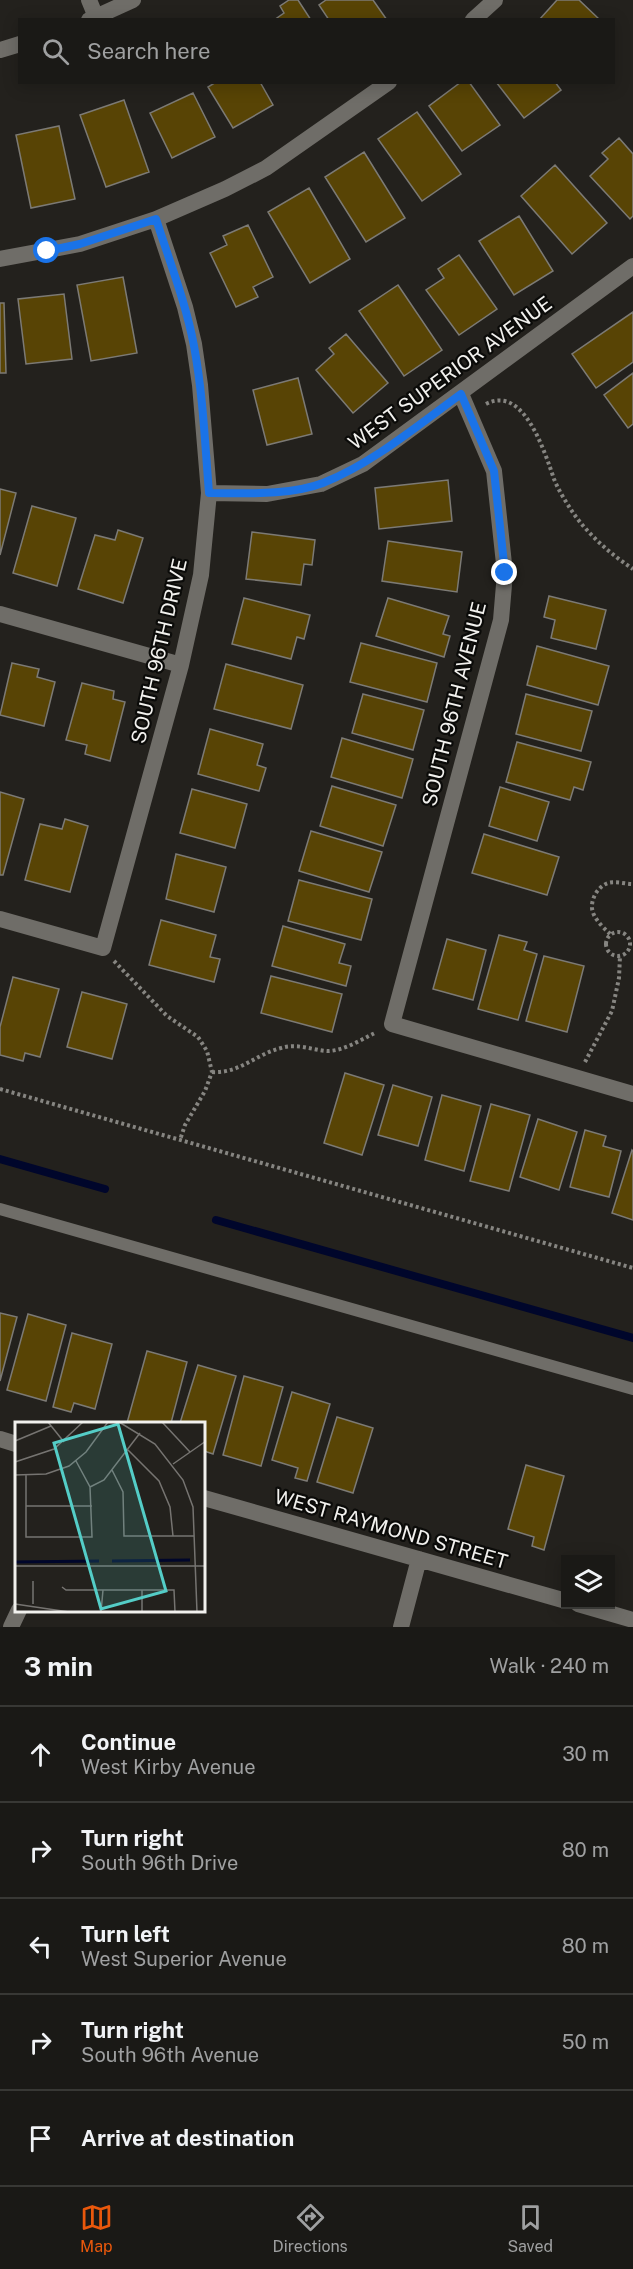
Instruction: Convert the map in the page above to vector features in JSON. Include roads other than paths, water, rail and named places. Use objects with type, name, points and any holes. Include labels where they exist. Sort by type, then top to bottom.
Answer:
[{"type":"street","points":[[89,0],[92,18],[133,0]]},
{"type":"street","points":[[475,18],[495,0]]},
{"type":"street","points":[[0,50],[18,45]]},
{"type":"street","points":[[0,259],[80,244],[156,219],[267,168],[386,84]]},
{"type":"street","name":"SOUTH 96TH DRIVE","points":[[0,919],[103,948],[181,666],[201,575],[209,493],[200,385],[194,344],[185,307],[156,219]]},
{"type":"street","name":"WEST SUPERIOR AVENUE","points":[[209,493],[267,494],[321,484],[363,464],[633,266]]},
{"type":"street","name":"SOUTH 96TH AVENUE","points":[[461,394],[494,471],[505,573],[501,620],[392,1024],[633,1094]]},
{"type":"street","points":[[0,614],[181,666]]},
{"type":"street","points":[[0,1439],[15,1444]]},
{"type":"street","name":"WEST RAYMOND STREET","points":[[206,1499],[561,1600]]},
{"type":"street","points":[[400,1627],[419,1559]]},
{"type":"street","points":[[593,1609],[633,1620]]},
{"type":"street","points":[[11,1627],[18,1612]]},
{"type":"lane","points":[[0,1209],[633,1389]]},
{"type":"waterway","points":[[0,1159],[105,1189]]},
{"type":"waterway","points":[[216,1220],[633,1338]]}]
